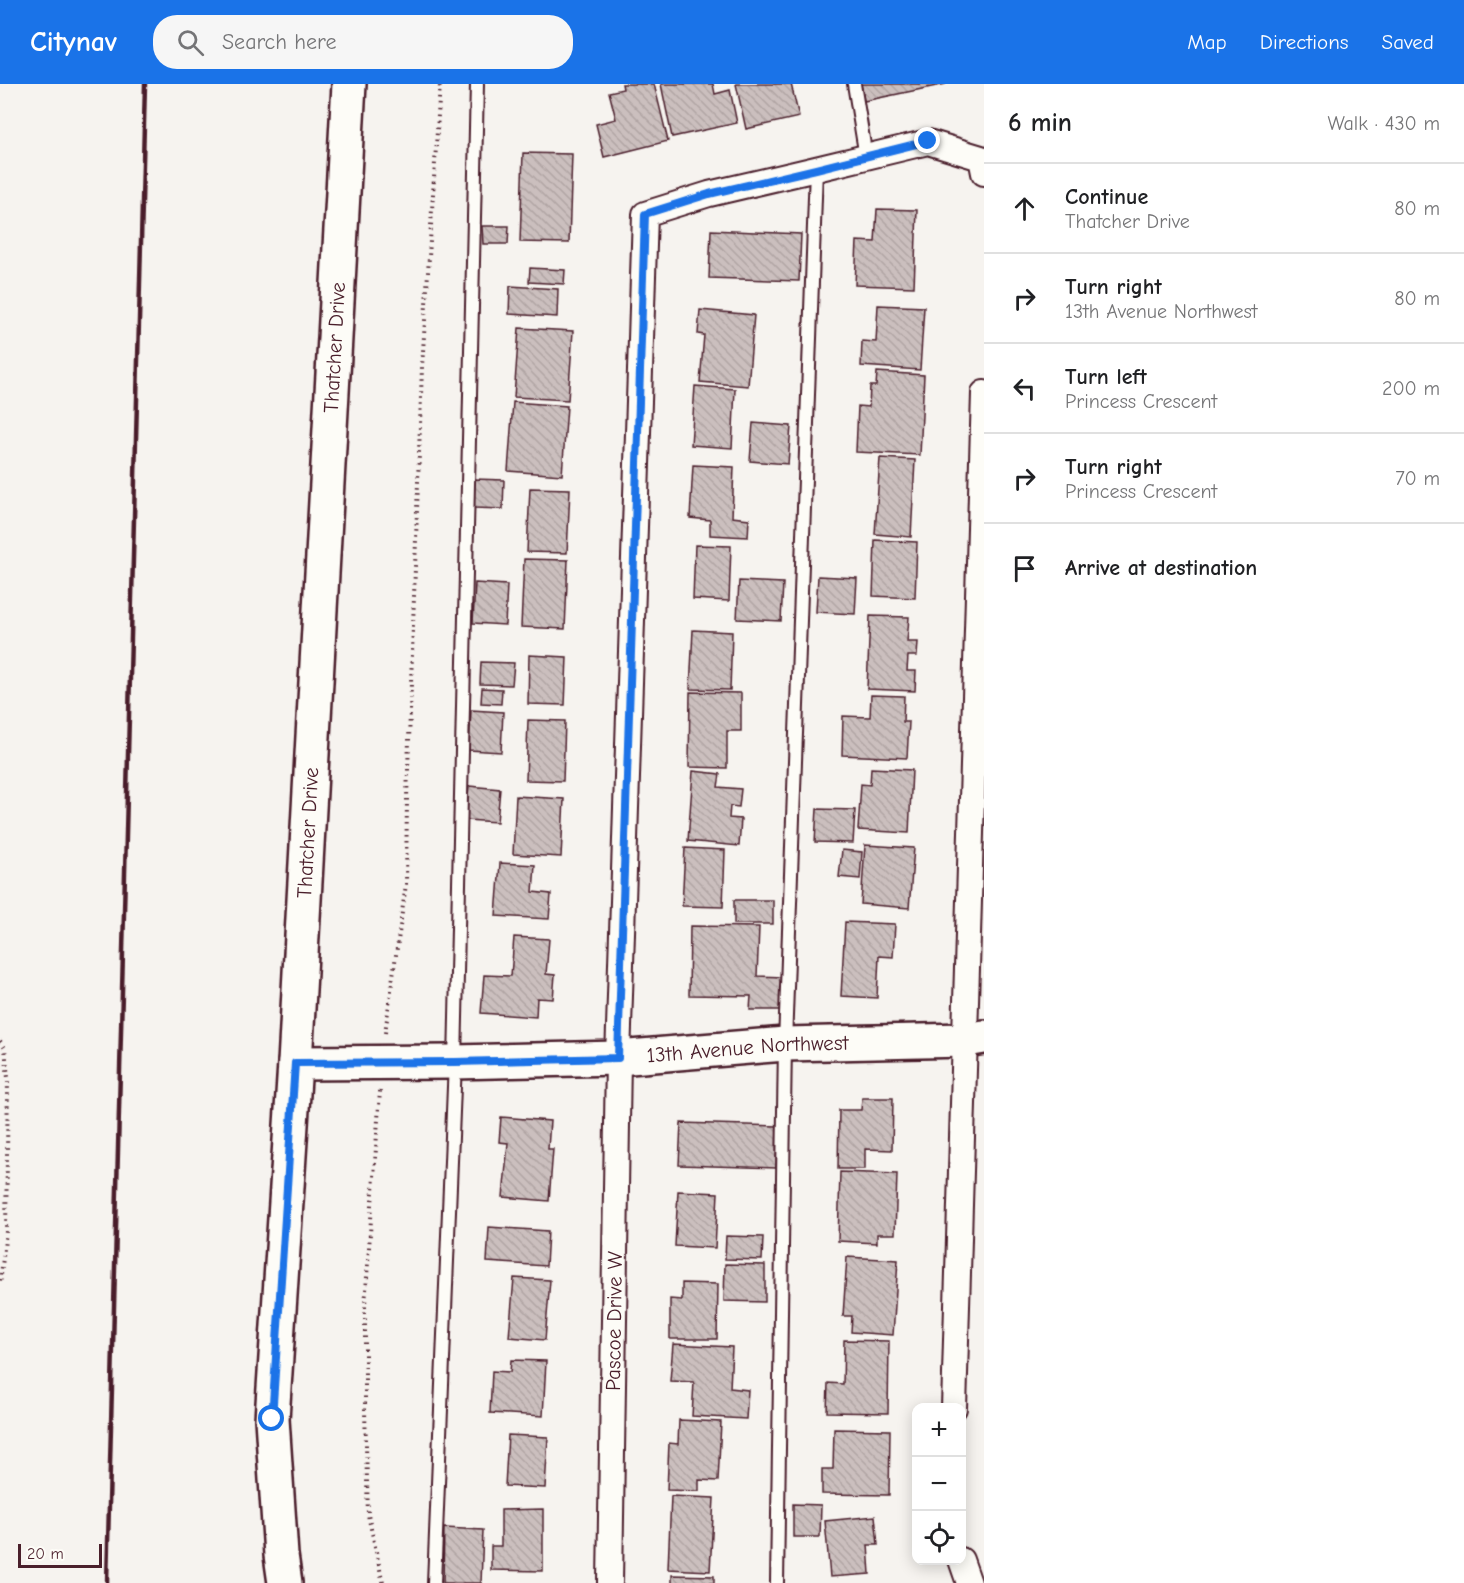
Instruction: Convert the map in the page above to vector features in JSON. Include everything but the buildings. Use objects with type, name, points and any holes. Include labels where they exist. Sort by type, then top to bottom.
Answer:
[{"type":"main road","name":"Thatcher Drive","points":[[285,1583],[272,1419],[295,1063],[349,84]]},
{"type":"main road","name":"13th Avenue Northwest","points":[[295,1063],[618,1058],[785,1044],[975,1038]]},
{"type":"street","points":[[816,169],[928,141],[981,158],[984,173]]},
{"type":"street","name":"Pascoe Drive W","points":[[610,1583],[618,1058],[645,214],[709,194],[816,169]]},
{"type":"street","points":[[954,1403],[975,1038],[984,393]]},
{"type":"street","points":[[963,1565],[969,1583]]},
{"type":"lane","points":[[434,1583],[455,1062],[477,84]]},
{"type":"lane","points":[[854,84],[866,157]]},
{"type":"lane","points":[[777,1583],[785,1044],[816,169]]},
{"type":"path","points":[[382,1583],[368,1515],[365,1305],[382,1062],[406,884],[422,367],[440,84]]},
{"type":"path","points":[[0,1041],[5,1048],[8,1078],[6,1231],[0,1284]]},
{"type":"railway","points":[[107,1583],[145,84]]},
{"type":"route","points":[[272,1419],[295,1063],[618,1058],[645,214],[709,194],[928,141]]}]
